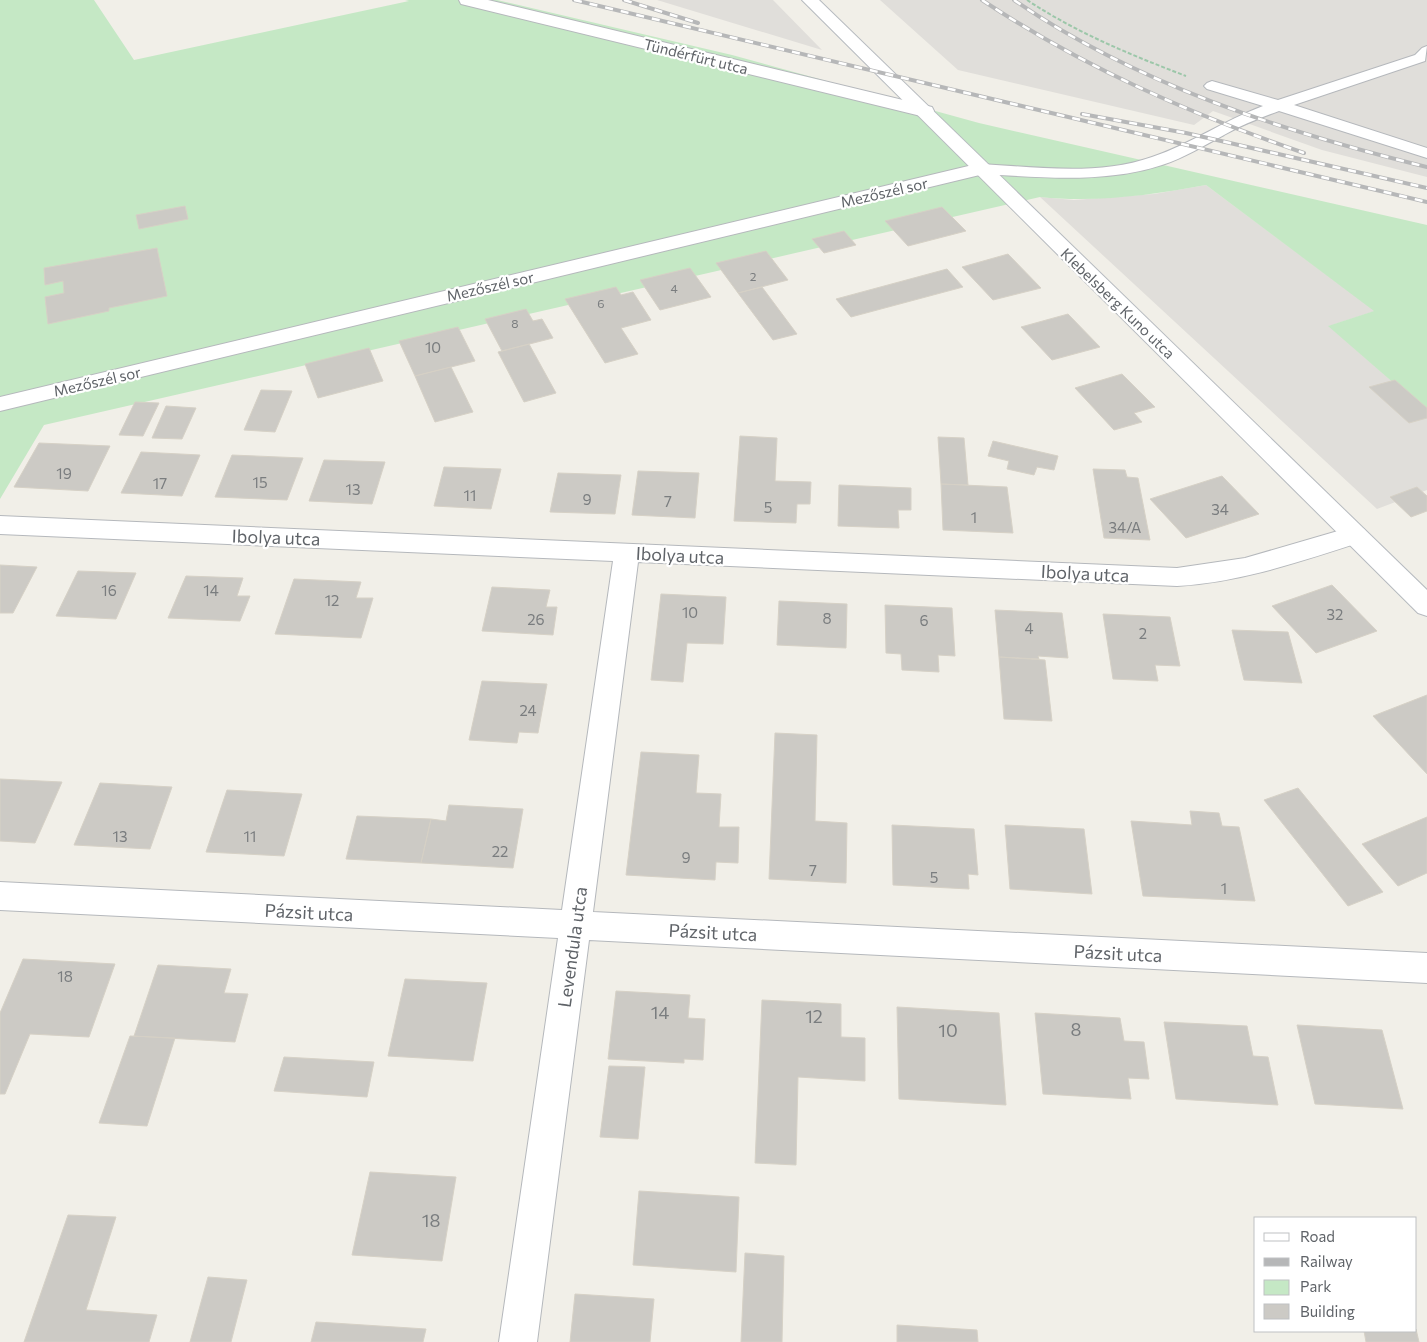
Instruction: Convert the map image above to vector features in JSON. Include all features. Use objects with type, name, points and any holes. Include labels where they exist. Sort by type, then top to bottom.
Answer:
[{"type":"street","name":"Tündérfürt utca","points":[[467,0],[925,111]]},
{"type":"street","name":"Klebelsberg Kuno utca","points":[[810,0],[1427,606]]},
{"type":"street","name":"Mezőszél sor","points":[[0,404],[981,169]]},
{"type":"street","name":"Ibolya utca","points":[[0,526],[1185,577],[1228,572],[1355,535]]},
{"type":"street","name":"Levendula utca","points":[[518,1342],[574,925],[627,552]]},
{"type":"street","name":"Pázsit utca","points":[[0,896],[1427,968]]},
{"type":"lane","points":[[981,169],[1082,171],[1116,170],[1144,165],[1170,157],[1241,120],[1278,105],[1420,58],[1427,51]]},
{"type":"lane","points":[[1212,86],[1427,153]]},
{"type":"path","points":[[1027,0],[1059,21],[1134,56],[1212,86]]},
{"type":"shaded area","points":[[657,0],[773,0],[822,50]]},
{"type":"shaded area","points":[[880,0],[1427,0],[1427,177],[1322,150],[1213,111],[1194,125],[958,70]]},
{"type":"shaded area","points":[[1206,185],[1375,311],[1329,326],[1427,412],[1427,490],[1377,509],[1040,197],[1074,200],[1154,194]]},
{"type":"green space","points":[[0,0],[94,0],[134,60],[409,1],[405,0],[497,0],[732,55],[979,123],[1427,225],[1427,412],[1328,326],[1374,311],[1206,185],[1123,197],[1061,199],[1040,197],[44,425],[0,499]]},
{"type":"building","points":[[185,206],[188,219],[139,229],[136,215]]},
{"type":"building","points":[[942,207],[966,231],[908,246],[885,221]]},
{"type":"building","points":[[844,231],[856,245],[824,253],[812,239]]},
{"type":"building","points":[[157,248],[167,296],[109,308],[109,311],[48,324],[45,297],[64,293],[63,281],[45,285],[44,268]]},
{"type":"building","points":[[766,251],[788,280],[738,293],[716,263]]},
{"type":"building","points":[[1008,254],[1041,288],[993,300],[962,267]]},
{"type":"building","points":[[690,268],[711,297],[660,310],[640,280]]},
{"type":"building","points":[[947,269],[963,287],[851,317],[836,299]]},
{"type":"building","points":[[616,287],[621,295],[633,292],[651,320],[621,328],[638,354],[605,363],[565,299]]},
{"type":"building","points":[[762,287],[797,334],[773,340],[738,293]]},
{"type":"building","points":[[526,309],[533,321],[542,319],[553,338],[502,351],[485,319]]},
{"type":"building","points":[[1068,314],[1100,347],[1052,360],[1021,327]]},
{"type":"building","points":[[458,327],[475,361],[415,376],[399,341]]},
{"type":"building","points":[[529,344],[556,393],[524,402],[498,352]]},
{"type":"building","points":[[369,348],[383,381],[318,398],[305,364]]},
{"type":"building","points":[[451,367],[473,412],[435,422],[415,376]]},
{"type":"building","points":[[1122,374],[1155,407],[1134,413],[1142,422],[1114,430],[1075,388]]},
{"type":"building","points":[[1395,380],[1427,408],[1427,418],[1409,423],[1369,387]]},
{"type":"building","points":[[261,390],[292,391],[275,432],[244,430]]},
{"type":"building","points":[[135,402],[159,403],[143,436],[119,435]]},
{"type":"building","points":[[166,406],[196,408],[182,439],[152,438]]},
{"type":"building","points":[[740,436],[777,438],[775,481],[811,482],[810,504],[797,504],[796,523],[734,521]]},
{"type":"building","points":[[938,437],[964,438],[968,485],[941,484]]},
{"type":"building","points":[[993,441],[1058,456],[1054,470],[1037,467],[1034,475],[1007,469],[1009,461],[988,456]]},
{"type":"building","points":[[39,443],[110,446],[88,491],[14,487]]},
{"type":"building","points":[[141,452],[200,455],[182,496],[121,493]]},
{"type":"building","points":[[232,455],[303,458],[287,500],[215,497]]},
{"type":"building","points":[[324,460],[385,462],[372,504],[309,501]]},
{"type":"building","points":[[444,467],[501,469],[491,509],[434,506]]},
{"type":"building","points":[[1093,469],[1125,470],[1127,477],[1138,478],[1150,540],[1104,538]]},
{"type":"building","points":[[638,471],[699,473],[695,518],[632,515]]},
{"type":"building","points":[[558,473],[621,475],[615,514],[550,512]]},
{"type":"building","points":[[1222,476],[1259,514],[1186,538],[1150,499]]},
{"type":"building","points":[[941,484],[1007,487],[1013,533],[943,530]]},
{"type":"building","points":[[839,485],[911,488],[911,510],[898,510],[899,528],[838,526]]},
{"type":"building","points":[[1417,487],[1427,496],[1427,511],[1411,517],[1390,497]]},
{"type":"building","points":[[0,565],[37,567],[13,613],[0,613]]},
{"type":"building","points":[[78,571],[136,573],[116,619],[56,616]]},
{"type":"building","points":[[186,576],[243,578],[237,596],[250,596],[240,621],[168,618]]},
{"type":"building","points":[[294,579],[361,582],[356,598],[373,598],[361,638],[275,634]]},
{"type":"building","points":[[1332,585],[1377,631],[1316,653],[1272,606]]},
{"type":"building","points":[[492,587],[550,590],[546,607],[557,607],[553,635],[482,631]]},
{"type":"building","points":[[661,594],[726,597],[723,644],[687,643],[683,682],[651,680]]},
{"type":"building","points":[[779,601],[847,604],[846,648],[777,645]]},
{"type":"building","points":[[885,605],[952,608],[955,656],[938,655],[939,672],[902,670],[901,654],[886,653]]},
{"type":"building","points":[[995,610],[1062,613],[1068,658],[1038,656],[1039,659],[999,657]]},
{"type":"building","points":[[1103,614],[1170,617],[1180,666],[1155,665],[1158,681],[1113,679]]},
{"type":"building","points":[[1232,630],[1288,632],[1302,683],[1244,680]]},
{"type":"building","points":[[999,657],[1045,660],[1052,721],[1004,719]]},
{"type":"building","points":[[482,681],[547,684],[538,733],[519,732],[517,743],[469,740]]},
{"type":"building","points":[[1427,695],[1427,774],[1373,716]]},
{"type":"building","points":[[775,733],[817,735],[815,821],[847,823],[846,883],[769,879]]},
{"type":"building","points":[[641,752],[699,755],[696,793],[721,794],[719,827],[739,827],[738,863],[716,862],[715,880],[626,875]]},
{"type":"building","points":[[0,779],[62,782],[35,843],[0,841]]},
{"type":"building","points":[[100,783],[172,787],[150,849],[74,845]]},
{"type":"building","points":[[1298,788],[1383,892],[1348,906],[1264,800]]},
{"type":"building","points":[[227,790],[302,794],[284,856],[206,852]]},
{"type":"building","points":[[449,805],[523,809],[513,868],[421,863],[431,819],[446,821]]},
{"type":"building","points":[[1190,811],[1219,813],[1222,826],[1239,827],[1255,901],[1143,896],[1131,821],[1192,825]]},
{"type":"building","points":[[357,816],[431,819],[421,863],[346,859]]},
{"type":"building","points":[[1427,817],[1427,873],[1398,886],[1362,844]]},
{"type":"building","points":[[892,825],[974,829],[978,875],[968,874],[969,889],[893,885]]},
{"type":"building","points":[[1005,825],[1084,829],[1092,894],[1010,889]]},
{"type":"building","points":[[23,959],[115,964],[89,1037],[30,1034],[5,1094],[0,1094],[0,1013]]},
{"type":"building","points":[[158,965],[231,969],[224,993],[248,994],[235,1042],[134,1036]]},
{"type":"building","points":[[405,979],[487,983],[473,1061],[388,1056]]},
{"type":"building","points":[[616,991],[690,995],[688,1018],[705,1019],[703,1060],[684,1059],[684,1063],[608,1059]]},
{"type":"building","points":[[762,1000],[841,1004],[841,1037],[865,1038],[865,1081],[798,1077],[796,1165],[755,1163]]},
{"type":"building","points":[[897,1007],[999,1013],[1006,1105],[899,1099]]},
{"type":"building","points":[[1035,1013],[1120,1018],[1124,1041],[1144,1042],[1149,1079],[1128,1078],[1131,1099],[1043,1094]]},
{"type":"building","points":[[1164,1022],[1247,1026],[1253,1056],[1268,1057],[1278,1105],[1176,1099]]},
{"type":"building","points":[[1297,1025],[1382,1030],[1403,1109],[1315,1104]]},
{"type":"building","points":[[130,1036],[175,1038],[147,1126],[99,1123]]},
{"type":"building","points":[[284,1057],[374,1062],[367,1097],[274,1091]]},
{"type":"building","points":[[609,1066],[645,1067],[638,1139],[600,1137]]},
{"type":"building","points":[[370,1172],[456,1177],[442,1261],[352,1255]]},
{"type":"building","points":[[639,1191],[739,1197],[736,1272],[633,1265]]},
{"type":"building","points":[[68,1215],[116,1217],[86,1310],[157,1315],[149,1342],[24,1342]]},
{"type":"building","points":[[745,1253],[784,1256],[782,1342],[741,1342]]},
{"type":"building","points":[[208,1277],[247,1280],[231,1342],[190,1342]]},
{"type":"building","points":[[575,1294],[654,1299],[650,1342],[570,1342]]},
{"type":"building","points":[[316,1322],[426,1329],[423,1342],[311,1342]]},
{"type":"building","points":[[897,1325],[977,1330],[978,1342],[897,1342]]},
{"type":"building","points":[[1364,1332],[1417,1332],[1419,1342],[1366,1342]]},
{"type":"railway","points":[[574,0],[1427,202]]},
{"type":"railway","points":[[624,0],[698,23]]},
{"type":"railway","points":[[982,0],[1059,47],[1138,87],[1219,122],[1304,153]]},
{"type":"railway","points":[[1014,0],[1061,30],[1110,57],[1161,81],[1266,121],[1319,138],[1427,167]]},
{"type":"railway","points":[[1082,114],[1186,133],[1427,188]]}]
